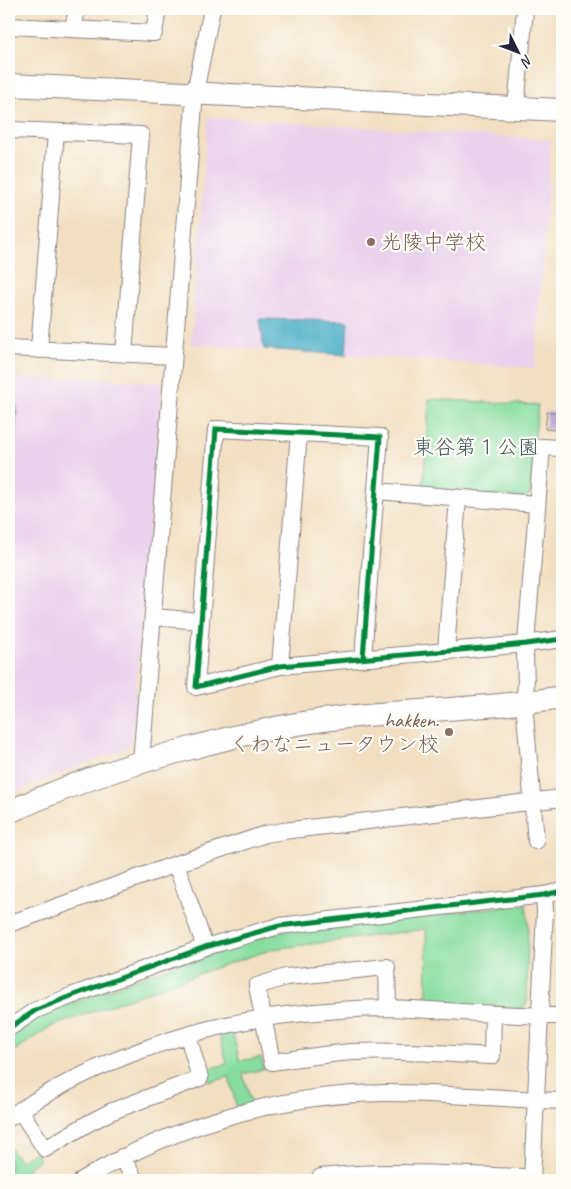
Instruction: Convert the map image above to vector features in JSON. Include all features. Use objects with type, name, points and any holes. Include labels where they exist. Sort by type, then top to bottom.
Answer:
[{"type":"street","points":[[73,29],[77,9]]},
{"type":"street","points":[[9,26],[154,33],[158,9]]},
{"type":"street","points":[[140,762],[195,92],[212,9]]},
{"type":"street","points":[[516,108],[525,9]]},
{"type":"street","points":[[9,85],[562,110]]},
{"type":"street","points":[[9,130],[141,135],[124,354]]},
{"type":"street","points":[[39,350],[56,132]]},
{"type":"street","points":[[9,348],[173,356]]},
{"type":"street","points":[[363,658],[380,437],[216,429],[196,688],[280,666],[526,644],[562,639]]},
{"type":"street","points":[[280,666],[299,433]]},
{"type":"street","points":[[536,841],[524,703],[526,644],[542,447],[562,448]]},
{"type":"street","points":[[376,491],[537,504]]},
{"type":"street","points":[[446,650],[458,498]]},
{"type":"street","points":[[153,617],[201,621]]},
{"type":"street","points":[[9,812],[77,783],[140,762],[218,740],[286,726],[347,717],[524,703],[562,697]]},
{"type":"street","points":[[9,924],[266,834],[562,798]]},
{"type":"street","points":[[176,864],[205,947]]},
{"type":"street","points":[[9,1028],[36,1010],[205,947],[288,924],[544,895],[562,891]]},
{"type":"street","points":[[532,1180],[545,911],[544,895]]},
{"type":"street","points":[[388,1008],[387,967],[286,977],[257,986],[272,1062],[306,1056],[354,1052],[492,1056],[493,1015]]},
{"type":"street","points":[[188,1036],[200,1078],[174,1086],[110,1112],[45,1149],[14,1114],[90,1072],[157,1045],[188,1036],[262,1018],[297,1013],[388,1008],[493,1015],[562,1016]]},
{"type":"street","points":[[82,1180],[122,1157],[210,1122],[283,1103],[332,1097],[384,1094],[562,1102]]},
{"type":"street","points":[[122,1157],[135,1180]]},
{"type":"street","points":[[322,1180],[398,1175],[521,1180]]},
{"type":"shaded area","name":"光陵中学校","points":[[208,117],[551,140],[535,368],[191,344]]},
{"type":"shaded area","points":[[9,377],[65,380],[71,377],[162,383],[131,741],[127,748],[9,795]]},
{"type":"green space","name":"東谷第１公園","points":[[429,399],[538,405],[530,494],[526,498],[423,489]]},
{"type":"green space","points":[[526,904],[528,922],[527,1004],[521,1009],[427,1004],[426,929],[273,949],[50,1027],[9,1055],[9,1036],[43,1014],[195,957],[283,931]]},
{"type":"green space","points":[[232,1031],[240,1061],[261,1057],[264,1069],[243,1074],[252,1105],[237,1109],[229,1077],[210,1082],[207,1069],[227,1064],[219,1033]]},
{"type":"green space","points":[[9,1147],[20,1161],[35,1152],[40,1160],[27,1169],[35,1180],[9,1180]]},
{"type":"water","points":[[260,319],[348,321],[346,355],[264,349]]},
{"type":"water","points":[[9,406],[17,407],[15,437],[9,437]]},
{"type":"building","points":[[547,412],[562,412],[562,431],[545,429]]},
{"type":"cycle path","points":[[363,658],[380,437],[216,429],[196,687],[280,666],[526,644],[562,639]]},
{"type":"cycle path","points":[[9,1028],[36,1010],[71,996],[205,947],[279,926],[544,895],[562,891]]},
{"type":"place","name":"光陵中学校","points":[[371,242]]},
{"type":"place","name":"hakken. くわなニュータウン校","points":[[449,732]]}]
